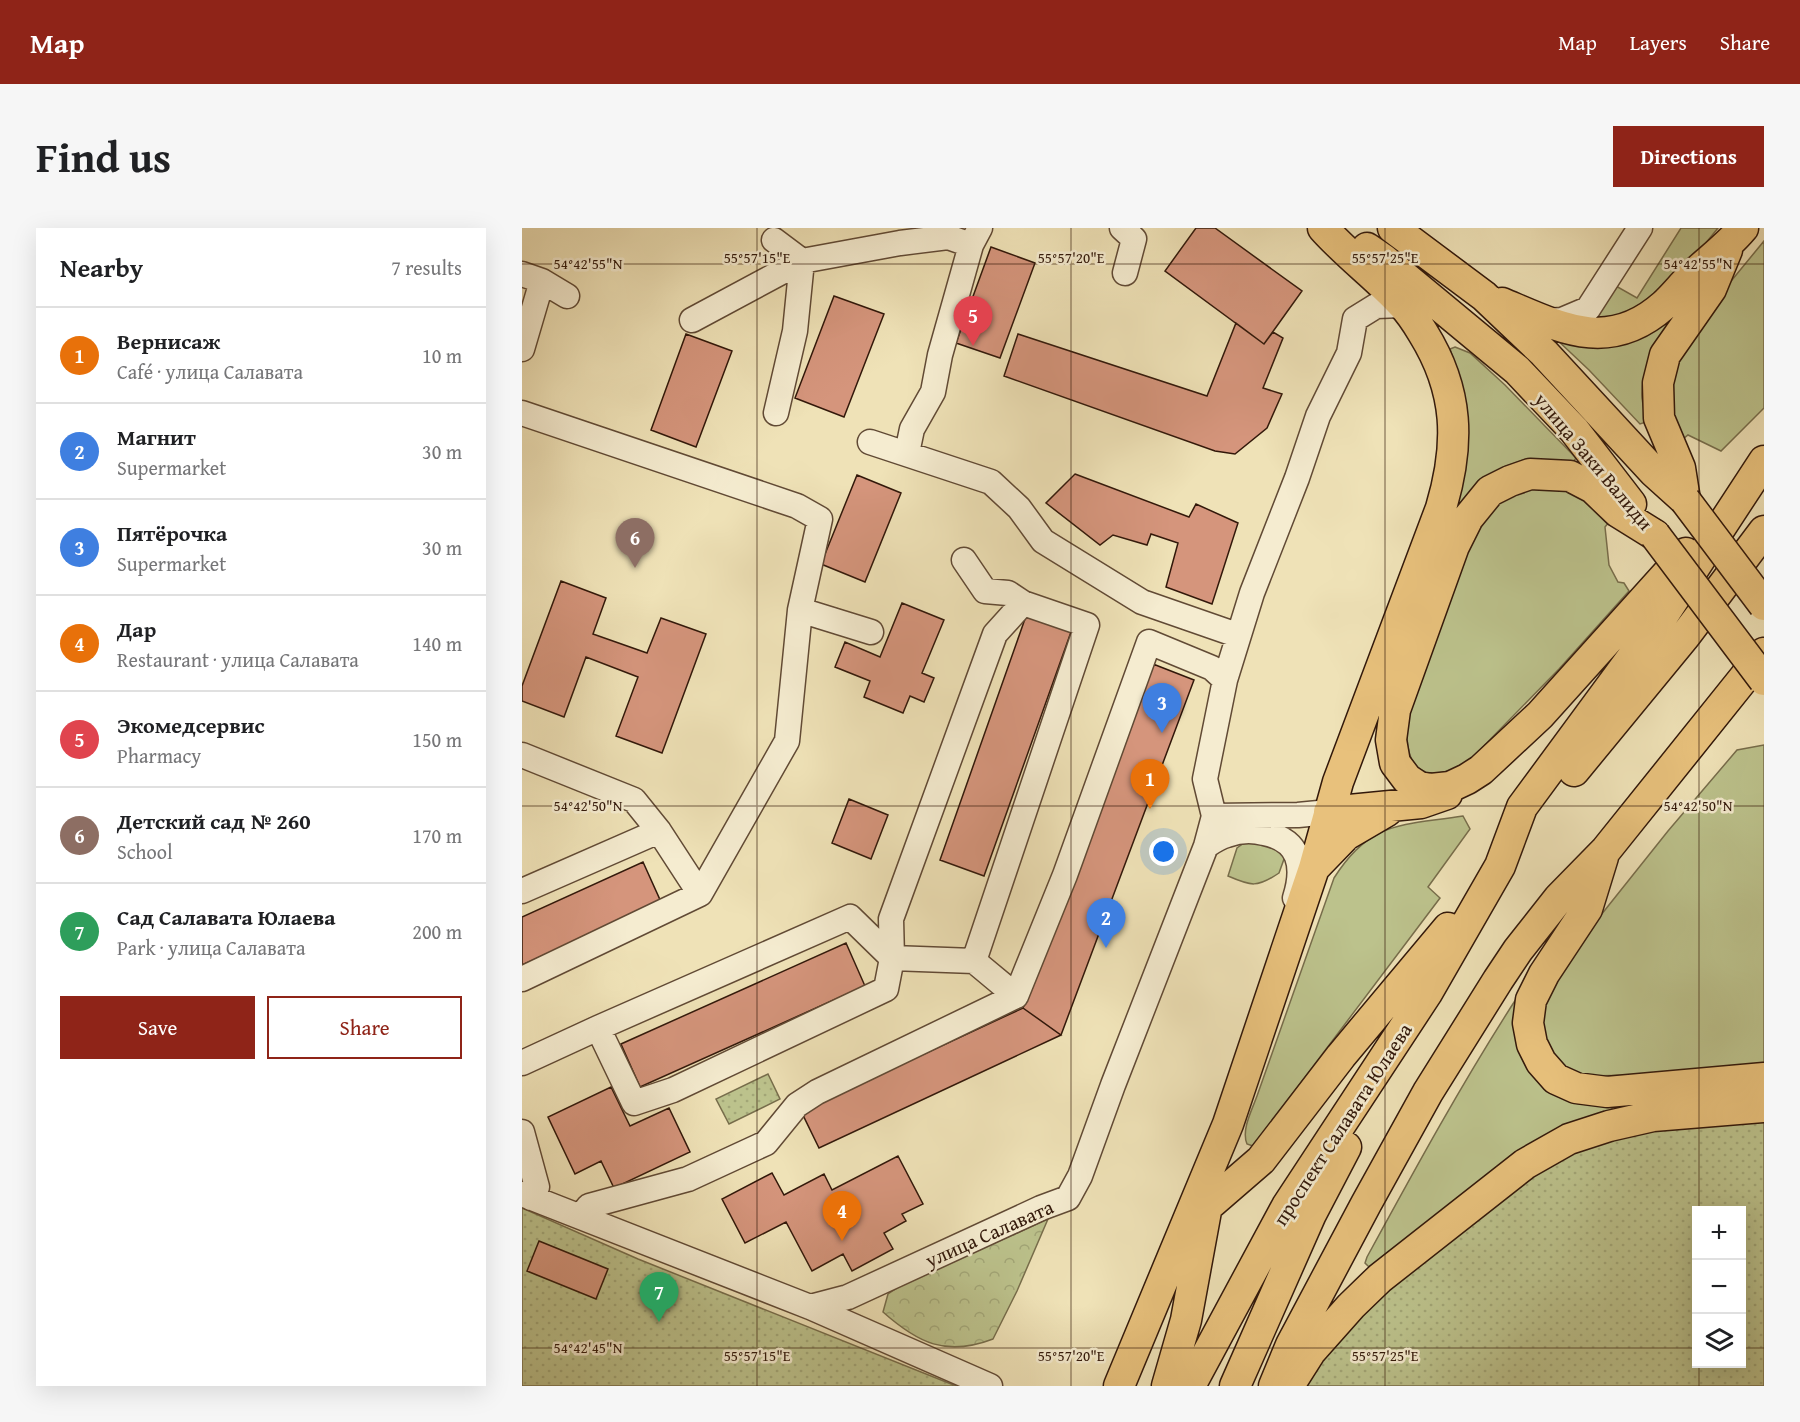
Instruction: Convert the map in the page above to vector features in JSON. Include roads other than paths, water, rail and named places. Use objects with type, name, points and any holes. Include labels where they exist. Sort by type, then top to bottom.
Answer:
[{"type":"main road","points":[[1119,1386],[1195,1218],[1287,952],[1352,742],[1441,508],[1453,457],[1454,429],[1450,396],[1437,356],[1403,305],[1323,228]]},
{"type":"main road","name":"улица Заки Валиди","points":[[1337,228],[1383,259],[1517,370],[1574,430],[1623,506]]},
{"type":"main road","name":"улица Заки Валиди","points":[[1393,228],[1484,296],[1663,462]]},
{"type":"main road","points":[[1484,296],[1566,330],[1597,333],[1627,328],[1664,305],[1737,235]]},
{"type":"main road","points":[[1737,235],[1710,289],[1665,355],[1658,383],[1659,418],[1663,462],[1680,468],[1685,500],[1764,604]]},
{"type":"main road","points":[[1760,469],[1540,716],[1481,770],[1450,787],[1431,789],[1419,787],[1407,779],[1395,763],[1391,740],[1395,710],[1454,546],[1468,518],[1490,492],[1510,481],[1530,474],[1570,476],[1623,506],[1655,535],[1764,680]]},
{"type":"main road","points":[[1500,866],[1522,807],[1662,617],[1760,469]]},
{"type":"main road","points":[[1167,1386],[1186,1320],[1195,1218],[1262,1160],[1341,1056],[1500,866],[1591,749],[1684,636],[1764,531]]},
{"type":"main road","points":[[1274,1386],[1291,1345],[1341,1249],[1428,1092],[1518,950],[1559,898],[1606,850],[1764,653]]},
{"type":"main road","points":[[1329,812],[1421,803],[1438,799],[1454,791],[1467,779]]},
{"type":"main road","points":[[1314,868],[1346,835],[1376,816],[1400,805]]},
{"type":"main road","points":[[1606,850],[1587,909],[1544,974],[1531,1000],[1528,1023],[1532,1044],[1541,1062],[1556,1079],[1576,1088],[1607,1092],[1764,1078]]},
{"type":"main road","name":"проспект Салавата Юлаева","points":[[1190,1386],[1287,1206],[1427,993],[1500,866]]},
{"type":"main road","points":[[1235,1386],[1311,1215],[1427,993]]},
{"type":"main road","points":[[1288,1386],[1311,1351],[1351,1306],[1380,1278],[1525,1164],[1569,1139],[1609,1125],[1653,1116],[1764,1107]]},
{"type":"street","points":[[1122,228],[1134,239],[1125,273]]},
{"type":"street","points":[[1545,321],[1562,320],[1588,309],[1640,228]]},
{"type":"street","points":[[692,320],[801,261],[900,243],[948,237],[976,237],[940,355],[933,392],[912,429],[907,453]]},
{"type":"street","points":[[774,240],[801,261]]},
{"type":"street","points":[[776,413],[795,331],[801,261]]},
{"type":"street","points":[[522,349],[532,278],[567,296]]},
{"type":"street","points":[[1329,812],[1298,815],[1214,816],[1205,779],[1225,680],[1252,592],[1297,478],[1318,416],[1349,353],[1355,319],[1376,306],[1403,305]]},
{"type":"street","points":[[522,413],[796,506],[820,519],[800,610],[787,741],[700,894],[522,979]]},
{"type":"street","points":[[870,442],[991,482],[1019,508],[1043,541],[1142,602],[1238,635]]},
{"type":"street","points":[[964,560],[985,591],[1008,592],[1023,603],[1088,625],[974,961]]},
{"type":"street","points":[[597,1028],[634,1103],[673,1090],[886,989],[892,958],[891,919],[995,633],[1023,603]]},
{"type":"street","points":[[800,610],[871,632]]},
{"type":"street","points":[[581,1216],[589,1206],[688,1179],[766,1143],[797,1105],[817,1092],[1016,996],[1065,875],[1149,642],[1212,668],[1225,680]]},
{"type":"street","points":[[522,755],[634,801],[659,831],[700,894]]},
{"type":"street","name":"улица Салавата","points":[[810,1307],[848,1297],[1068,1198],[1080,1176],[1206,846],[1214,816]]},
{"type":"street","points":[[522,891],[659,831]]},
{"type":"street","points":[[1206,846],[1227,834],[1253,831],[1279,836],[1292,846],[1299,862],[1298,890],[1287,924],[1287,952]]},
{"type":"street","points":[[522,1063],[850,917],[892,958],[974,961],[1016,996]]},
{"type":"street","points":[[522,1132],[537,1187],[526,1196]]},
{"type":"street","points":[[526,1196],[810,1307],[990,1386]]},
{"type":"place","name":"Экомедсервис","points":[[973,346]]},
{"type":"place","name":"Детский сад № 260","points":[[635,568]]},
{"type":"place","name":"Пятёрочка","points":[[1162,733]]},
{"type":"place","name":"Вернисаж","points":[[1150,809]]},
{"type":"place","name":"Магнит","points":[[1106,948]]},
{"type":"place","name":"Дар","points":[[842,1241]]},
{"type":"place","name":"Сад Салавата Юлаева","points":[[659,1322]]}]
